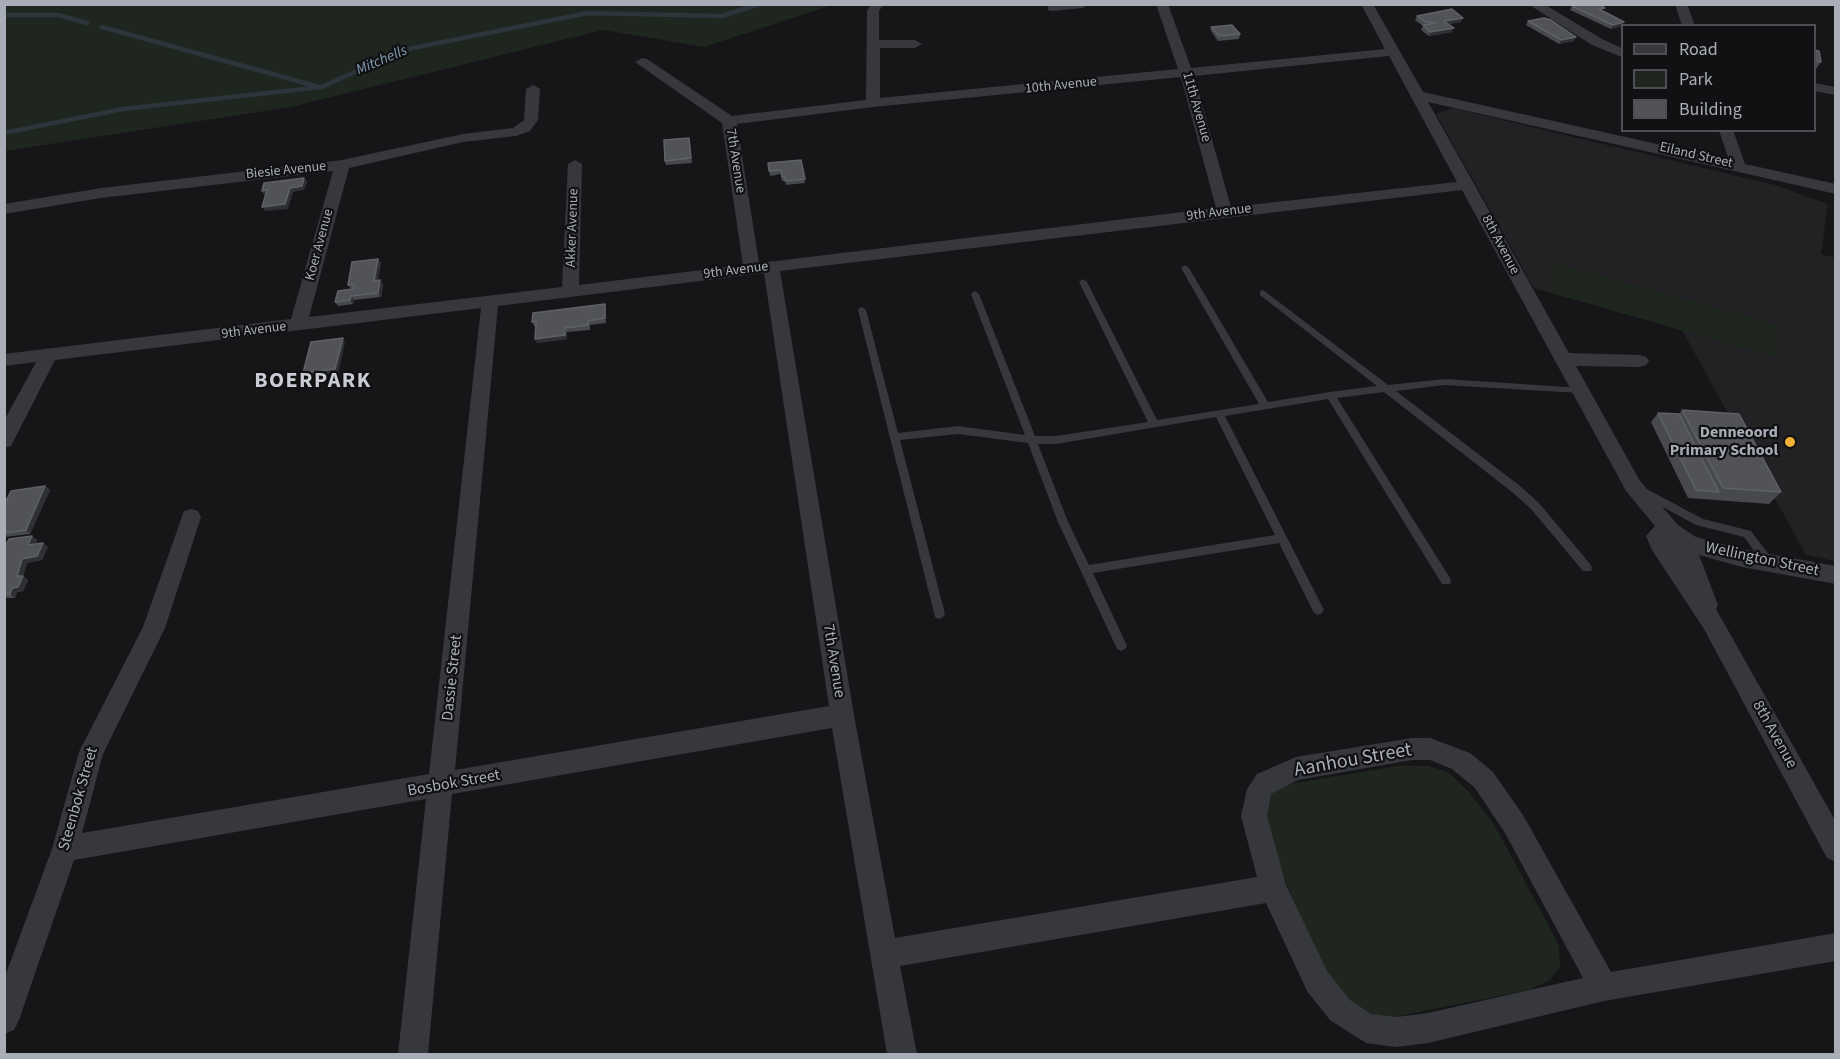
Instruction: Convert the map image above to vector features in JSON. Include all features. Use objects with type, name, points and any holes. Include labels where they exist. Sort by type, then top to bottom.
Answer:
[{"type":"street","points":[[873,103],[873,11],[878,4]]},
{"type":"street","points":[[1052,7],[1083,4]]},
{"type":"street","name":"11th Avenue","points":[[1162,4],[1186,72],[1225,212]]},
{"type":"street","name":"8th Avenue","points":[[1367,4],[1633,486],[1640,506],[1673,542],[1699,578],[1712,622],[1836,849]]},
{"type":"street","points":[[1534,4],[1597,42],[1621,52]]},
{"type":"street","points":[[1681,4],[1688,24]]},
{"type":"street","points":[[873,44],[915,44]]},
{"type":"street","name":"10th Avenue","points":[[729,121],[873,103],[1392,52]]},
{"type":"street","name":"7th Avenue","points":[[642,62],[729,121],[761,268],[886,954],[902,1054]]},
{"type":"street","points":[[1816,87],[1836,91]]},
{"type":"street","name":"Biesie Avenue","points":[[4,209],[112,191],[342,165],[463,138],[523,129],[531,120],[533,89]]},
{"type":"street","name":"Eiland Street","points":[[1416,94],[1836,189]]},
{"type":"street","points":[[1727,132],[1738,166]]},
{"type":"street","name":"Akker Avenue","points":[[570,292],[575,164]]},
{"type":"street","name":"Koer Avenue","points":[[298,326],[342,165]]},
{"type":"street","name":"9th Avenue","points":[[4,360],[1225,212],[1468,185]]},
{"type":"street","name":"Dassie Street","points":[[413,1054],[490,302]]},
{"type":"street","points":[[4,441],[49,354]]},
{"type":"street","points":[[1562,359],[1641,361]]},
{"type":"street","name":"Steenbok Street","points":[[4,1020],[65,849],[91,752],[154,627],[191,517]]},
{"type":"street","name":"Wellington Street","points":[[1673,542],[1836,575]]},
{"type":"street","name":"Bosbok Street","points":[[65,849],[442,786],[842,715]]},
{"type":"street","name":"Aanhou Street","points":[[1604,987],[1494,794],[1475,771],[1438,751],[1421,748],[1296,769],[1266,782],[1255,800],[1254,816],[1273,888],[1317,981],[1340,1010],[1366,1028],[1396,1032],[1428,1028],[1604,987],[1836,947]]},
{"type":"street","points":[[886,954],[1273,888]]},
{"type":"lane","points":[[1185,268],[1265,406]]},
{"type":"lane","points":[[1083,282],[1154,424]]},
{"type":"lane","points":[[1263,293],[1535,506],[1587,568]]},
{"type":"lane","points":[[975,294],[1063,522],[1121,646]]},
{"type":"lane","points":[[862,310],[939,614]]},
{"type":"lane","points":[[895,437],[958,430],[1032,440],[1056,440],[1330,395],[1445,382],[1579,390]]},
{"type":"lane","points":[[1330,395],[1446,581]]},
{"type":"lane","points":[[1219,413],[1318,610]]},
{"type":"lane","points":[[1633,486],[1700,522],[1747,534],[1769,563]]},
{"type":"lane","points":[[1087,570],[1281,538]]},
{"type":"shaded area","name":"Denneoord Primary School","points":[[1452,108],[1775,185],[1828,204],[1821,254],[1836,258],[1835,561],[1806,555],[1682,330],[1534,288],[1436,114]]},
{"type":"green space","points":[[4,5],[832,5],[704,47],[603,30],[291,107],[5,151]]},
{"type":"green space","points":[[1555,263],[1776,324],[1778,358],[1548,292]]},
{"type":"green space","points":[[1398,766],[1429,766],[1448,772],[1467,790],[1494,824],[1559,945],[1560,967],[1550,980],[1529,990],[1384,1019],[1364,1016],[1327,980],[1265,832],[1262,809],[1271,793],[1289,784]]},
{"type":"building","points":[[1599,4],[1605,8],[1599,9],[1624,22],[1613,25],[1572,6]]},
{"type":"building","points":[[1452,9],[1463,18],[1444,21],[1454,28],[1430,32],[1423,25],[1436,23],[1425,22],[1417,16]]},
{"type":"building","points":[[1544,18],[1551,20],[1576,37],[1561,40],[1528,21]]},
{"type":"building","points":[[1232,25],[1240,34],[1219,36],[1211,27]]},
{"type":"building","points":[[1816,50],[1819,51],[1821,62],[1816,60]]},
{"type":"building","points":[[689,138],[691,158],[665,161],[664,140]]},
{"type":"building","points":[[801,160],[805,179],[785,181],[781,170],[769,171],[768,163]]},
{"type":"building","points":[[304,178],[302,186],[290,188],[285,204],[262,207],[267,190],[262,191],[264,183]]},
{"type":"building","points":[[378,259],[374,281],[380,280],[378,293],[351,296],[350,300],[335,302],[338,291],[353,289],[354,284],[348,285],[352,262]]},
{"type":"building","points":[[605,304],[605,318],[588,321],[588,325],[565,328],[565,335],[535,339],[536,321],[532,322],[533,313]]},
{"type":"building","points":[[343,338],[335,369],[303,373],[311,342]]},
{"type":"building","points":[[1682,410],[1739,414],[1781,492],[1723,488]]},
{"type":"building","points":[[1658,413],[1679,414],[1719,492],[1696,490]]},
{"type":"building","points":[[45,486],[26,530],[4,533],[4,505],[11,491]]},
{"type":"building","points":[[32,536],[28,545],[43,543],[37,556],[22,559],[17,576],[23,576],[18,587],[12,588],[10,594],[4,594],[4,549],[9,539]]},
{"type":"waterway","name":"Mitchells","points":[[4,133],[123,109],[322,87],[403,50],[588,13],[722,16],[760,4]]},
{"type":"waterway","points":[[4,15],[58,15],[87,23]]},
{"type":"waterway","points":[[102,27],[316,86]]},
{"type":"place","name":"Denneoord Primary School","points":[[1790,442]]},
{"type":"district","name":"BOERPARK","points":[[313,382]]}]
